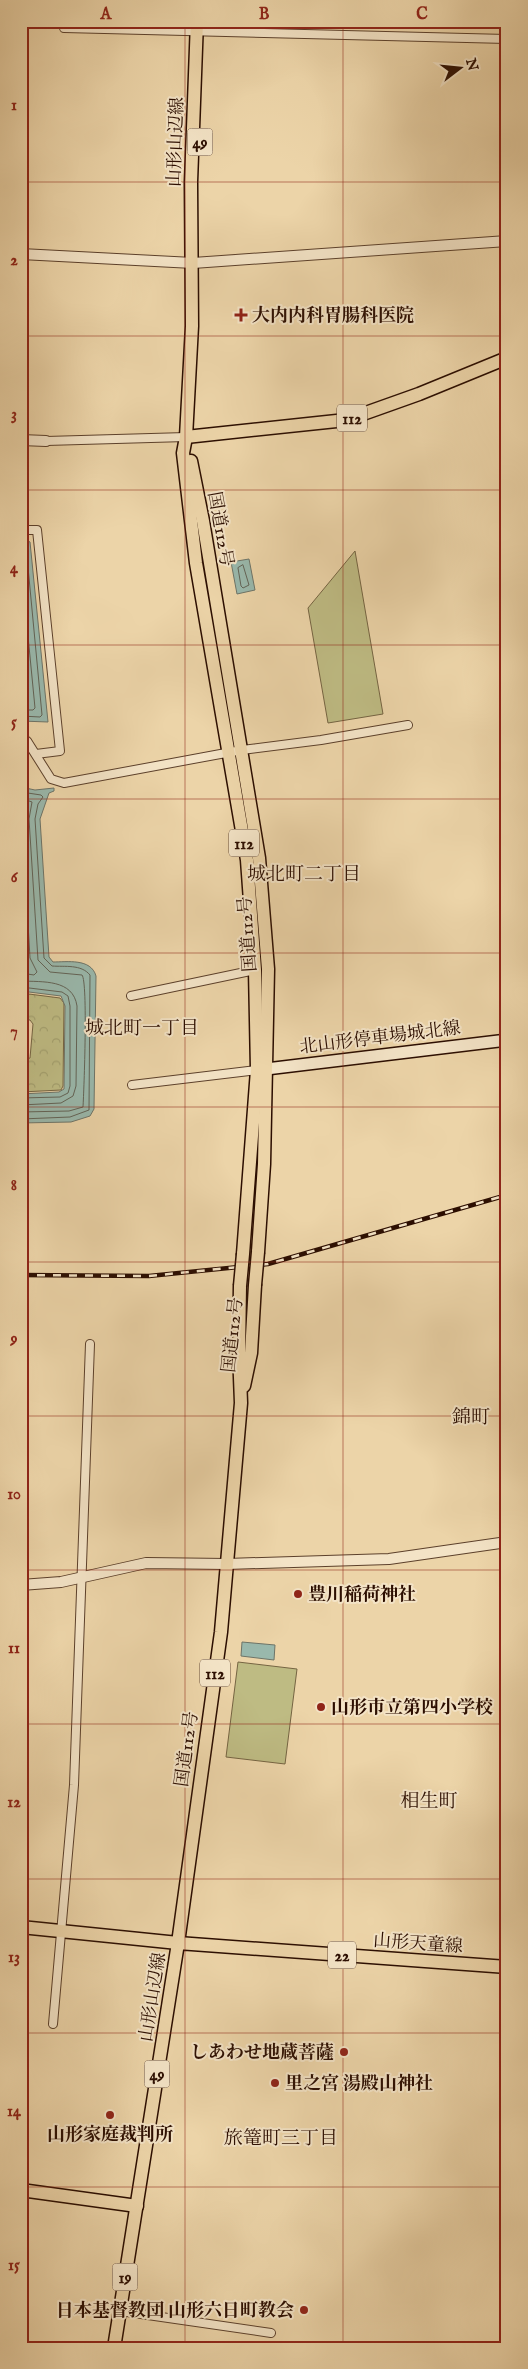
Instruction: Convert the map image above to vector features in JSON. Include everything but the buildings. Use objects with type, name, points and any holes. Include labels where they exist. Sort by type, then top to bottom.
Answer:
[{"type":"main road","name":"山形山辺線","points":[[186,437],[193,263],[190,247],[191,182],[200,26]]},
{"type":"main road","name":"112","points":[[186,437],[346,420],[419,394],[507,358]]},
{"type":"main road","name":"国道112号","points":[[178,1943],[220,1632],[241,1403],[251,1353],[258,1252],[262,1070],[268,969],[259,858],[196,563],[183,453],[186,437]]},
{"type":"main road","name":"国道112号","points":[[236,751],[247,860],[262,1070],[240,1286],[239,1352],[241,1403]]},
{"type":"main road","name":"北山形停車場城北線","points":[[262,1070],[507,1040]]},
{"type":"main road","points":[[21,1927],[178,1943]]},
{"type":"main road","name":"山形山辺線","points":[[137,2206],[178,1943]]},
{"type":"main road","name":"山形天童線","points":[[178,1943],[507,1968]]},
{"type":"main road","points":[[21,2190],[137,2206]]},
{"type":"main road","name":"19","points":[[114,2348],[137,2206]]},
{"type":"street","points":[[64,28],[200,26],[507,39]]},
{"type":"street","points":[[21,254],[193,263],[507,241]]},
{"type":"street","points":[[21,440],[186,437]]},
{"type":"street","points":[[21,530],[37,530],[60,751],[36,754]]},
{"type":"street","points":[[21,736],[27,741],[51,779],[64,783],[236,751],[321,740],[408,725]]},
{"type":"street","points":[[132,996],[255,970]]},
{"type":"street","points":[[132,1085],[262,1070]]},
{"type":"street","points":[[52,2024],[74,1785],[90,1344]]},
{"type":"street","points":[[21,1585],[41,1585],[146,1563],[227,1564],[389,1559],[507,1542]]},
{"type":"street","points":[[120,2311],[271,2334]]},
{"type":"green space","points":[[355,551],[383,714],[328,723],[308,608]]},
{"type":"green space","points":[[21,993],[60,998],[64,1003],[63,1086],[61,1090],[21,1092],[21,1061],[30,1058],[33,1024],[30,1020],[21,1019]]},
{"type":"green space","points":[[238,1662],[297,1669],[285,1764],[226,1757]]},
{"type":"water","points":[[21,537],[30,542],[48,722],[21,721]]},
{"type":"water","points":[[249,559],[255,590],[237,594],[231,562]]},
{"type":"water","points":[[21,787],[35,790],[54,788],[54,791],[49,793],[40,819],[49,957],[53,962],[78,962],[89,966],[96,976],[94,1109],[90,1116],[71,1122],[21,1123],[21,1094],[59,1092],[64,1089],[65,1006],[61,996],[21,991]]},
{"type":"water","points":[[242,1642],[275,1645],[274,1660],[241,1656]]},
{"type":"waterway","points":[[502,1951],[507,1942]]},
{"type":"railway","points":[[21,1275],[149,1276],[268,1264],[507,1195]]},
{"type":"place","name":"大内内科胃腸科医院","points":[[241,315]]},
{"type":"place","name":"豊川稲荷神社","points":[[298,1594]]},
{"type":"place","name":"山形市立第四小学校","points":[[321,1707]]},
{"type":"place","name":"しあわせ地蔵菩薩","points":[[344,2052]]},
{"type":"place","name":"里之宮 湯殿山神社","points":[[275,2083]]},
{"type":"place","name":"山形家庭裁判所","points":[[110,2115]]},
{"type":"place","name":"日本基督教団 山形六日町教会","points":[[304,2310]]},
{"type":"district","name":"城北町二丁目","points":[[304,873]]},
{"type":"district","name":"城北町一丁目","points":[[142,1027]]},
{"type":"district","name":"錦町","points":[[471,1416]]},
{"type":"district","name":"相生町","points":[[429,1800]]},
{"type":"district","name":"旅篭町三丁目","points":[[281,2137]]}]
